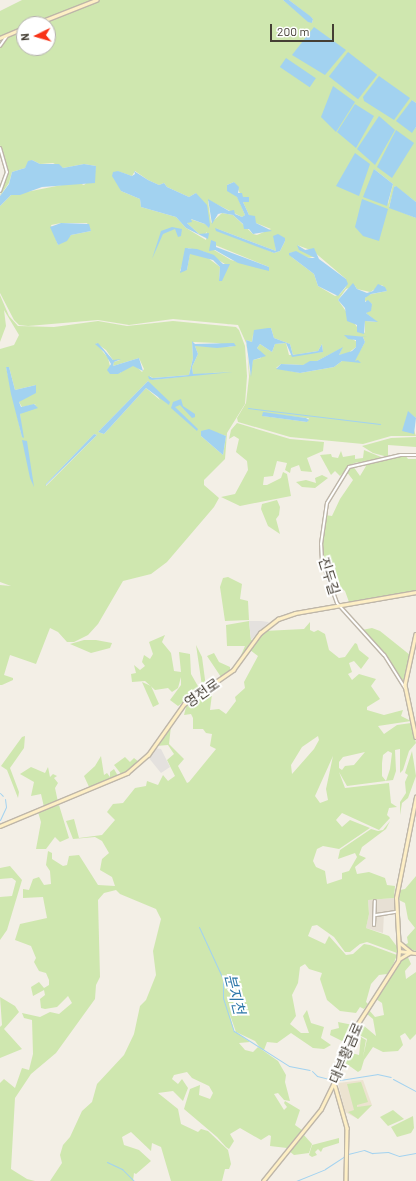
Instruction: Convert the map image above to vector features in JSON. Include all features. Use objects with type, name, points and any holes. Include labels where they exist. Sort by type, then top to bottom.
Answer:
[{"type":"street","points":[[55,16],[96,0]]},
{"type":"street","points":[[0,38],[16,32]]},
{"type":"street","points":[[0,45],[8,35]]},
{"type":"street","points":[[0,148],[7,172],[0,191]]},
{"type":"street","name":"진두길","points":[[406,688],[384,655],[339,605],[330,587],[321,552],[325,511],[332,491],[351,465],[390,459],[401,455],[416,455]]},
{"type":"street","name":"영전로","points":[[0,826],[127,773],[148,755],[184,704],[233,670],[257,636],[270,624],[291,614],[416,592]]},
{"type":"street","points":[[416,634],[406,688],[416,737]]},
{"type":"street","name":"대부황금로","points":[[263,1181],[315,1118],[334,1082],[355,1028],[398,961],[400,951],[396,912],[397,892],[416,797]]},
{"type":"street","points":[[374,925],[376,915],[375,901]]},
{"type":"street","points":[[376,915],[396,912]]},
{"type":"street","points":[[399,941],[403,948],[411,952]]},
{"type":"street","points":[[400,951],[416,953]]},
{"type":"street","points":[[398,961],[403,955],[411,952]]},
{"type":"street","points":[[334,1082],[346,1124],[346,1181]]},
{"type":"shaded area","points":[[249,621],[261,621],[269,622],[251,640]]},
{"type":"shaded area","points":[[154,748],[161,749],[170,767],[161,773],[148,757]]},
{"type":"shaded area","points":[[394,898],[394,910],[384,913],[383,933],[366,928],[369,914],[368,900]]},
{"type":"shaded area","points":[[363,1080],[372,1105],[358,1119],[345,1112],[338,1083]]},
{"type":"green space","points":[[22,0],[92,0],[52,16],[16,16],[16,30],[0,36],[0,11]]},
{"type":"green space","points":[[99,0],[283,0],[312,23],[313,19],[289,0],[416,0],[416,103],[412,100],[412,132],[416,127],[416,202],[395,186],[389,207],[416,218],[416,418],[408,412],[416,436],[391,436],[363,444],[290,437],[238,422],[237,418],[246,403],[249,377],[248,354],[250,376],[253,360],[261,358],[260,351],[257,348],[260,344],[272,352],[275,344],[286,343],[289,355],[293,355],[290,344],[274,338],[271,328],[253,335],[252,342],[246,340],[246,344],[238,325],[173,319],[129,325],[98,320],[28,326],[19,325],[14,320],[0,293],[0,206],[11,195],[77,182],[84,185],[94,176],[96,166],[84,164],[63,168],[53,163],[40,164],[32,160],[25,168],[12,172],[9,183],[0,196],[8,171],[0,145],[0,48],[9,35],[16,32],[16,56],[56,56],[56,17]],"holes":[[[374,169],[393,184],[388,204]],[[117,171],[132,176],[135,171],[148,180],[159,185],[164,183],[167,187],[189,197],[196,193],[205,224],[190,219],[187,223],[199,234],[204,235],[207,232],[206,240],[186,228],[176,217],[141,207],[140,199],[121,191]],[[234,182],[242,197],[249,197],[249,201],[243,202],[249,215],[256,223],[271,229],[257,235],[253,234],[233,215],[222,213],[211,223],[208,201],[242,217],[245,215],[238,198],[227,185]],[[61,223],[87,223],[91,231],[71,235],[58,245],[51,225]],[[215,228],[276,251],[275,242],[285,238],[280,251],[274,253]],[[215,245],[269,267],[269,270],[231,260],[214,250]],[[297,245],[313,251],[346,279],[346,287],[340,294],[335,296],[318,286],[314,274],[293,258],[289,253],[296,252],[309,258],[315,256]],[[188,248],[205,252],[225,264],[219,281],[220,267],[208,258],[190,253],[187,270],[180,271]],[[382,285],[387,291],[367,295],[364,300],[372,304],[366,313],[377,322],[365,321],[365,333],[357,327],[338,300],[346,289],[355,286],[357,289],[370,292]],[[348,336],[363,337],[365,342],[354,361],[342,361],[334,367],[300,373],[276,368],[281,364],[303,365],[317,361],[342,348],[339,355],[347,354],[356,347],[357,342]],[[322,344],[323,352],[298,354],[318,351]],[[263,413],[309,418],[307,422],[263,416]]]},
{"type":"green space","points":[[0,295],[9,316],[18,326],[54,327],[98,321],[127,326],[173,321],[236,327],[239,330],[245,346],[247,376],[245,404],[227,433],[225,459],[204,480],[204,485],[219,498],[214,507],[167,562],[151,574],[123,581],[98,624],[88,635],[74,642],[67,642],[58,632],[50,628],[36,664],[10,655],[4,675],[13,678],[13,680],[2,685],[0,685],[0,585],[11,586],[0,582],[0,349],[14,345],[19,335],[4,310],[6,326],[0,342]],"holes":[[[192,342],[217,343],[234,347],[195,346],[198,354],[192,367],[193,375],[232,371],[152,380],[150,376],[153,378],[189,375],[193,358]],[[96,343],[106,350],[113,360],[120,360],[114,362],[113,366],[139,358],[144,369],[142,372],[136,366],[129,366],[120,373],[112,374],[108,358]],[[6,367],[9,367],[15,390],[36,385],[19,402],[22,407],[36,404],[20,414],[22,437]],[[148,381],[160,400],[146,388],[104,434],[98,432]],[[214,432],[226,436],[223,455],[201,436]],[[94,434],[97,435],[46,486],[46,484]]]},
{"type":"green space","points":[[237,423],[290,439],[324,442],[323,451],[307,458],[312,472],[301,471],[299,465],[291,468],[290,473],[285,470],[287,463],[277,461],[273,476],[264,477],[263,485],[267,485],[281,478],[283,472],[287,474],[291,496],[240,506],[221,497],[235,494],[248,470],[247,461],[236,452],[239,439],[234,436],[229,439],[231,430]]},
{"type":"green space","points":[[416,437],[416,447],[388,445],[388,457],[373,453],[362,446],[391,438]]},
{"type":"green space","points":[[364,450],[381,457],[394,457],[354,463],[340,476],[335,471],[331,475],[320,455],[331,454],[332,457],[338,458],[341,451],[343,457],[355,455],[355,459],[363,458]]},
{"type":"green space","points":[[405,455],[408,459],[416,459],[416,591],[349,602],[345,591],[339,586],[331,586],[322,557],[322,538],[325,515],[332,516],[340,499],[353,480],[346,471],[353,466],[360,476],[366,466],[365,463]]},
{"type":"green space","points":[[322,475],[328,478],[315,488],[302,487],[296,482],[306,480],[316,483],[315,478]]},
{"type":"green space","points":[[277,500],[280,507],[279,515],[276,519],[280,534],[268,526],[261,509],[262,504]]},
{"type":"green space","points":[[228,577],[242,584],[240,599],[248,601],[249,620],[225,621],[220,587],[223,578]]},
{"type":"green space","points":[[249,621],[251,640],[253,640],[239,660],[245,646],[227,646],[226,625]]},
{"type":"green space","points":[[310,622],[310,630],[314,632],[318,630],[325,634],[329,650],[339,658],[345,657],[355,643],[357,644],[359,650],[369,658],[361,669],[354,661],[349,663],[352,672],[348,674],[352,680],[359,674],[376,679],[371,686],[380,699],[367,707],[367,710],[384,715],[403,710],[401,716],[411,721],[378,726],[384,734],[397,725],[411,723],[416,743],[409,751],[403,770],[400,773],[400,749],[395,750],[396,771],[393,780],[386,781],[347,786],[339,772],[345,788],[389,783],[391,803],[397,807],[389,808],[387,815],[390,818],[379,830],[342,813],[336,820],[342,827],[350,820],[370,828],[339,849],[323,846],[317,849],[313,861],[316,867],[325,871],[327,884],[342,879],[342,873],[349,871],[357,857],[355,853],[338,859],[340,850],[371,829],[378,831],[383,830],[390,821],[386,829],[362,847],[359,855],[366,858],[355,867],[357,874],[369,872],[385,878],[387,885],[395,886],[394,898],[368,900],[369,914],[366,928],[389,936],[398,948],[397,953],[367,942],[360,944],[350,952],[345,952],[334,937],[317,925],[312,926],[308,936],[325,944],[329,936],[346,955],[353,954],[364,944],[370,945],[397,955],[393,965],[387,974],[379,975],[371,984],[366,1002],[368,1004],[364,1009],[360,1007],[356,1013],[340,1011],[327,1000],[320,979],[322,973],[309,969],[305,964],[300,967],[298,983],[292,995],[296,1016],[290,1024],[301,1033],[309,1033],[303,1016],[307,1010],[311,1023],[324,1027],[321,1038],[331,1045],[324,1049],[313,1048],[291,1033],[277,1043],[267,1042],[264,1050],[261,1049],[255,1041],[236,1032],[229,1012],[234,1031],[250,1042],[239,1043],[245,1050],[253,1052],[258,1047],[278,1061],[286,1075],[285,1082],[290,1101],[284,1100],[278,1093],[274,1094],[284,1110],[287,1107],[284,1103],[285,1101],[300,1110],[295,1125],[302,1130],[287,1148],[270,1146],[271,1136],[269,1135],[261,1140],[240,1128],[230,1134],[234,1141],[229,1149],[226,1147],[217,1137],[184,1109],[190,1089],[200,1085],[199,1095],[210,1099],[213,1093],[209,1086],[192,1078],[187,1072],[174,1075],[172,1079],[178,1084],[182,1079],[188,1088],[183,1101],[173,1091],[158,1093],[178,1109],[181,1124],[198,1132],[201,1129],[208,1131],[228,1150],[231,1164],[229,1169],[225,1169],[222,1181],[171,1181],[161,1147],[152,1143],[151,1151],[131,1132],[122,1137],[124,1145],[139,1150],[151,1161],[136,1174],[134,1173],[133,1181],[50,1181],[62,1163],[60,1155],[63,1145],[70,1137],[82,1111],[92,1102],[97,1084],[124,1055],[134,1034],[140,1006],[146,1000],[156,975],[153,951],[161,919],[156,909],[120,894],[116,890],[104,893],[98,900],[100,977],[96,985],[95,999],[56,1053],[31,1074],[15,1098],[11,1169],[27,1179],[35,1181],[0,1181],[0,1083],[4,1079],[15,1088],[22,1068],[29,1070],[33,1054],[32,1020],[24,1018],[22,1013],[40,1017],[50,1012],[59,1014],[72,1003],[68,996],[57,1007],[45,1009],[41,1008],[40,999],[45,995],[44,990],[33,996],[31,987],[39,982],[44,988],[49,985],[49,980],[46,973],[39,971],[34,962],[36,958],[31,946],[15,940],[20,924],[47,918],[43,897],[23,898],[23,889],[29,890],[33,879],[39,877],[44,885],[51,884],[50,871],[46,865],[48,851],[52,853],[52,859],[63,866],[67,865],[69,856],[79,855],[98,885],[115,886],[112,877],[100,870],[102,859],[109,853],[102,841],[95,837],[73,839],[66,821],[74,819],[79,838],[102,835],[115,820],[107,812],[113,804],[123,803],[135,788],[146,786],[147,781],[158,785],[163,775],[168,781],[175,776],[167,760],[174,754],[168,745],[156,746],[178,715],[171,726],[169,744],[184,759],[178,766],[187,783],[189,782],[216,749],[210,746],[212,734],[206,733],[203,729],[193,729],[193,718],[191,714],[184,715],[187,703],[213,686],[210,710],[219,709],[226,714],[236,701],[235,697],[245,688],[244,682],[258,656],[250,650],[264,631],[304,629]],"holes":[[[318,736],[319,740],[314,749],[292,774],[291,765],[302,747]],[[388,751],[392,753],[390,769],[386,781],[382,776],[383,755]],[[365,752],[354,765],[345,766],[342,770],[339,768],[339,762],[343,757]],[[333,756],[326,789],[328,800],[320,803],[315,796]]]},
{"type":"green space","points":[[372,628],[380,631],[410,655],[404,679],[401,681],[386,655],[362,630]]},
{"type":"green space","points":[[165,635],[162,642],[171,653],[174,671],[181,672],[179,652],[190,654],[191,674],[199,688],[202,686],[196,645],[202,657],[206,687],[178,706],[170,700],[181,685],[181,677],[178,688],[172,692],[168,688],[155,690],[145,681],[132,682],[131,674],[136,673],[134,665],[140,670],[145,666],[142,662],[144,655],[150,659],[153,654],[149,642]]},
{"type":"green space","points":[[84,640],[96,640],[112,643],[110,648],[91,653],[70,644]]},
{"type":"green space","points":[[214,653],[219,662],[230,667],[230,671],[221,677],[207,656]]},
{"type":"green space","points":[[142,682],[151,686],[159,704],[153,707]]},
{"type":"green space","points":[[25,736],[24,748],[10,768],[19,792],[18,798],[7,770],[1,766],[22,737]]},
{"type":"green space","points":[[412,751],[416,776],[408,798],[402,803],[400,815],[400,802],[406,793],[405,782],[408,775],[405,773]]},
{"type":"green space","points":[[101,756],[104,775],[107,773],[110,777],[110,772],[114,769],[118,776],[90,789],[84,776],[95,766]]},
{"type":"green space","points":[[125,757],[130,762],[134,758],[139,762],[122,775],[114,765]]},
{"type":"green space","points":[[31,767],[45,773],[48,767],[50,777],[53,774],[57,776],[54,778],[58,783],[55,788],[58,802],[44,807],[41,794],[31,796],[34,782],[20,774]]},
{"type":"green space","points":[[59,805],[69,838],[60,842],[55,837],[46,849],[36,849],[41,822],[38,812]]},
{"type":"green space","points":[[10,866],[22,880],[7,930],[0,940],[0,897],[12,896],[16,881],[12,878],[0,879],[0,868]]},
{"type":"green space","points":[[416,876],[416,951],[403,946],[408,943],[407,937],[415,928],[408,919],[405,903],[399,900],[400,890],[405,889]]},
{"type":"green space","points":[[407,955],[411,964],[405,971],[406,979],[416,972],[416,1034],[410,1040],[405,1033],[400,1036],[403,1045],[398,1051],[383,1052],[373,1047],[364,1060],[361,1070],[358,1072],[344,1062],[348,1052],[359,1055],[361,1037],[366,1040],[363,1057],[367,1039],[355,1033],[356,1030],[363,1025],[376,1036],[373,1019],[367,1014],[369,1010],[375,1017],[384,1015],[382,1003],[376,999],[401,960]]},
{"type":"green space","points":[[0,997],[15,1006],[19,1012],[4,1029],[22,1049],[0,1058],[0,1027],[2,1025]]},
{"type":"green space","points":[[338,1022],[353,1025],[346,1043],[330,1035],[331,1030],[339,1028]]},
{"type":"green space","points":[[361,1082],[368,1102],[357,1105],[357,1107],[372,1105],[358,1119],[348,1112],[354,1110],[347,1084]]},
{"type":"green space","points":[[393,1110],[404,1119],[388,1126],[380,1117]]},
{"type":"green space","points":[[413,1116],[414,1128],[411,1133],[397,1137],[391,1127]]},
{"type":"green space","points":[[303,1134],[312,1144],[309,1153],[294,1155],[289,1151]]},
{"type":"green space","points":[[339,1138],[339,1143],[323,1148],[321,1152],[318,1149],[315,1152],[317,1155],[312,1157],[309,1155],[312,1145]]},
{"type":"water","points":[[283,0],[289,0],[310,16],[313,19],[312,23],[308,22]]},
{"type":"water","points":[[314,27],[346,50],[325,75],[292,55]]},
{"type":"water","points":[[348,52],[377,75],[358,99],[329,76]]},
{"type":"water","points":[[286,58],[316,78],[310,87],[280,67]]},
{"type":"water","points":[[379,76],[410,98],[394,120],[364,101],[363,97]]},
{"type":"water","points":[[333,86],[355,102],[336,132],[321,117]]},
{"type":"water","points":[[412,100],[416,103],[416,127],[412,133],[396,121]]},
{"type":"water","points":[[355,104],[374,116],[356,148],[337,132]]},
{"type":"water","points":[[379,116],[395,130],[375,165],[357,149]]},
{"type":"water","points":[[396,130],[414,143],[392,178],[377,167]]},
{"type":"water","points":[[355,153],[370,164],[359,196],[336,186]]},
{"type":"water","points":[[32,160],[40,164],[59,164],[63,168],[84,164],[96,166],[95,183],[42,187],[20,195],[11,195],[0,206],[0,196],[9,184],[12,172],[25,168],[28,161]]},
{"type":"water","points":[[374,169],[393,184],[387,206],[363,197]]},
{"type":"water","points":[[118,171],[132,176],[135,174],[134,171],[148,180],[159,185],[164,183],[167,187],[189,197],[196,193],[207,205],[210,225],[209,228],[205,224],[191,219],[192,222],[187,223],[199,234],[209,233],[208,239],[186,228],[176,217],[141,207],[140,199],[121,191],[112,176],[113,172]]},
{"type":"water","points":[[234,182],[239,187],[238,193],[242,193],[243,197],[249,197],[249,202],[243,202],[249,215],[255,216],[256,223],[272,231],[253,234],[249,229],[244,229],[243,224],[233,215],[222,213],[218,214],[212,224],[208,199],[229,211],[234,210],[235,214],[242,217],[245,215],[237,197],[227,191],[227,185]]},
{"type":"water","points":[[396,186],[416,202],[416,218],[389,208],[394,187]]},
{"type":"water","points":[[362,199],[388,209],[379,241],[363,236],[355,227]]},
{"type":"water","points":[[61,223],[89,224],[91,231],[71,235],[67,241],[58,245],[50,227]]},
{"type":"water","points":[[172,227],[182,229],[181,236],[178,237],[175,229],[163,234],[152,259],[161,231]]},
{"type":"water","points":[[215,228],[276,251],[273,236],[278,234],[285,238],[285,241],[280,251],[274,253],[216,231]]},
{"type":"water","points":[[211,240],[216,242],[216,247],[269,267],[269,271],[238,263],[215,250],[209,251]]},
{"type":"water","points":[[297,245],[305,250],[314,248],[319,259],[346,279],[348,284],[338,296],[318,286],[314,274],[289,255],[289,253],[296,251],[309,258],[315,258],[299,250]]},
{"type":"water","points":[[185,248],[197,249],[214,255],[223,264],[230,264],[222,281],[219,281],[220,267],[213,260],[190,254],[187,270],[180,273]]},
{"type":"water","points":[[353,283],[357,289],[367,293],[373,291],[378,284],[385,287],[387,291],[371,294],[365,298],[365,302],[368,300],[372,304],[371,311],[366,313],[378,322],[365,321],[364,334],[357,332],[357,325],[347,321],[345,308],[338,300]]},
{"type":"water","points":[[271,328],[274,338],[290,344],[293,355],[318,351],[322,344],[323,352],[292,357],[286,343],[275,344],[272,352],[260,344],[257,348],[266,356],[253,360],[251,377],[246,340],[252,342],[254,330]]},
{"type":"water","points":[[344,335],[367,337],[363,337],[365,342],[355,361],[358,360],[361,363],[342,361],[334,367],[300,373],[276,369],[281,364],[303,365],[310,361],[317,361],[343,347],[339,355],[352,351],[356,347],[356,340],[348,339]]},
{"type":"water","points":[[192,341],[195,344],[234,343],[236,346],[217,348],[195,346],[198,354],[192,367],[193,374],[233,372],[152,380],[149,379],[148,376],[153,378],[189,375],[193,358]]},
{"type":"water","points":[[98,343],[113,360],[121,359],[114,362],[113,366],[139,358],[143,371],[133,366],[118,374],[110,374],[107,370],[111,364],[104,352],[95,344]]},
{"type":"water","points":[[6,367],[9,367],[15,390],[36,385],[36,393],[19,402],[21,407],[34,404],[38,408],[20,414],[24,438],[22,437],[11,394]]},
{"type":"water","points":[[148,381],[170,402],[169,405],[146,388],[104,434],[98,432]]},
{"type":"water","points":[[181,399],[183,406],[195,414],[195,417],[192,418],[180,405],[175,407],[198,429],[197,431],[171,408],[173,402]]},
{"type":"water","points":[[408,411],[416,418],[414,434],[402,431]]},
{"type":"water","points":[[263,412],[306,418],[309,420],[307,422],[262,416]]},
{"type":"water","points":[[209,429],[226,436],[223,455],[201,436],[201,431]]},
{"type":"water","points":[[94,434],[97,435],[45,486],[46,484]]},
{"type":"water","points":[[22,440],[27,441],[34,487],[30,478]]},
{"type":"waterway","points":[[248,408],[380,424]]},
{"type":"waterway","points":[[0,793],[3,796]]},
{"type":"waterway","points":[[0,820],[6,807],[5,799]]},
{"type":"waterway","name":"분지천","points":[[199,927],[223,979],[223,998],[234,1031],[289,1066],[310,1070]]},
{"type":"waterway","name":"분지천","points":[[312,1071],[317,1076],[333,1080]]},
{"type":"waterway","name":"분지천","points":[[340,1080],[377,1074],[391,1077]]},
{"type":"waterway","name":"분지천","points":[[393,1079],[416,1091]]},
{"type":"waterway","name":"분지천","points":[[348,1154],[364,1150],[372,1153],[388,1152],[399,1156],[416,1153]]},
{"type":"waterway","name":"분지천","points":[[296,1181],[325,1169],[345,1156]]},
{"type":"waterway","points":[[107,1162],[122,1169],[134,1181]]}]
